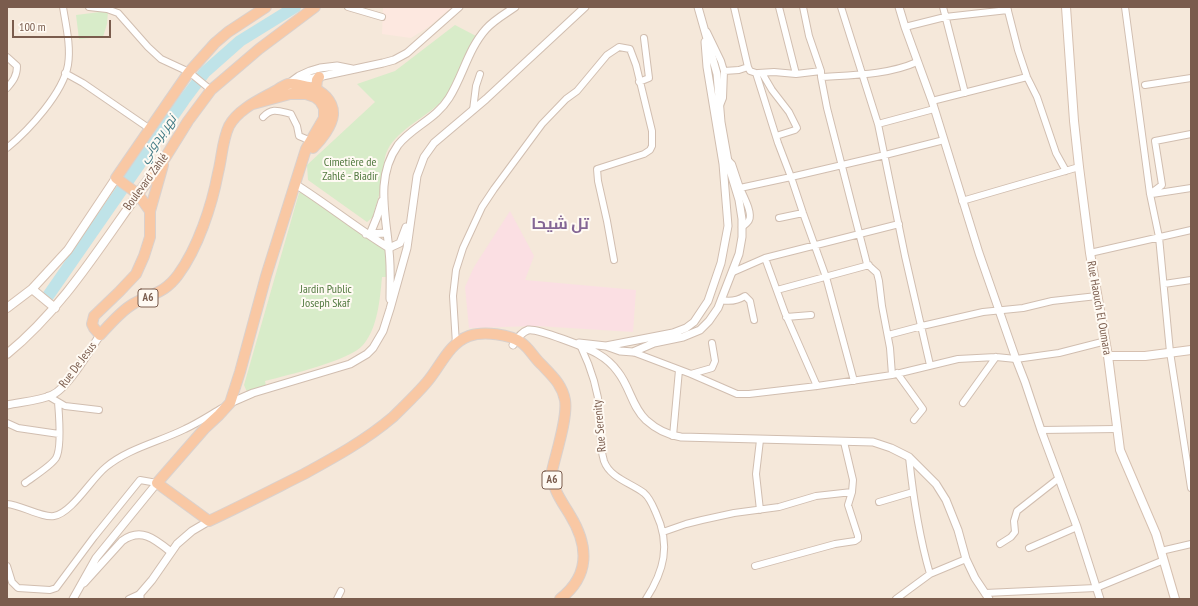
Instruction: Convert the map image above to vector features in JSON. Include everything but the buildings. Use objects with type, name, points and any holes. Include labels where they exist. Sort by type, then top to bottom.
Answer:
[{"type":"highway","points":[[150,211],[135,192],[118,180],[150,129],[190,74],[215,43],[266,7]]},
{"type":"highway","name":"Boulevard Zahlé","points":[[135,192],[165,158],[208,88],[315,7]]},
{"type":"highway","points":[[316,89],[317,80],[319,77]]},
{"type":"highway","name":"A6","points":[[157,483],[205,428],[230,403],[266,276],[306,149],[324,118],[324,108],[320,101],[315,97],[293,89]]},
{"type":"highway","name":"A6","points":[[165,158],[150,211],[148,245],[136,274],[94,316],[92,320],[94,328],[100,335],[128,307],[162,291],[172,282],[182,269],[199,236],[209,210],[217,181],[222,149],[227,131],[234,120],[253,104],[293,89],[316,89],[328,99],[333,116],[325,132],[304,159]]},
{"type":"highway","name":"A6","points":[[209,521],[255,499],[325,462],[366,438],[393,416],[427,382],[456,344],[470,335],[492,334],[501,340],[517,344],[534,358],[559,383],[565,400],[565,413],[552,471],[552,478],[554,488],[573,521],[583,548],[584,561],[582,571],[577,581],[569,592],[560,599]]},
{"type":"highway","points":[[157,483],[209,521]]},
{"type":"main road","name":"Rue Haouch El Oumara","points":[[1066,7],[1078,167],[1090,253],[1106,341],[1120,450],[1156,534],[1175,599]]},
{"type":"main road","points":[[7,308],[32,288],[68,250],[118,180]]},
{"type":"main road","name":"Boulevard Zahlé","points":[[7,354],[35,330],[55,308],[90,262],[135,192]]},
{"type":"main road","points":[[32,288],[55,308]]},
{"type":"main road","points":[[1108,356],[1145,356],[1191,350]]},
{"type":"street","points":[[7,148],[24,133],[38,117],[53,97],[65,73],[68,65],[69,53],[63,7]]},
{"type":"street","points":[[89,7],[108,9],[118,13],[148,47],[161,59],[190,74],[208,88]]},
{"type":"street","points":[[348,7],[382,17]]},
{"type":"street","points":[[293,89],[304,80],[338,74],[352,69],[394,60],[407,53],[459,7]]},
{"type":"street","points":[[368,234],[377,217],[383,196],[388,167],[398,145],[443,107],[450,98],[479,38],[487,28],[515,7]]},
{"type":"street","points":[[7,504],[21,507],[45,516],[59,514],[67,509],[100,472],[114,460],[135,449],[186,429],[230,403],[253,393],[359,360],[373,348],[378,340],[390,309],[407,248],[416,176],[420,166],[434,143],[473,110],[584,7]]},
{"type":"street","points":[[574,343],[606,346],[673,333],[686,328],[694,322],[708,301],[722,263],[728,226],[714,77],[715,65],[698,7]]},
{"type":"street","points":[[734,7],[750,71],[759,73],[774,72],[796,74],[863,75],[903,68],[917,62]]},
{"type":"street","points":[[779,7],[796,74]]},
{"type":"street","points":[[803,7],[809,36],[821,74],[827,108],[859,235],[869,266],[877,273],[895,374],[923,409],[914,420]]},
{"type":"street","points":[[841,7],[878,124],[930,365]]},
{"type":"street","points":[[899,7],[917,62],[932,101],[962,201],[998,311],[1077,527],[1100,599]]},
{"type":"street","points":[[943,7],[965,92]]},
{"type":"street","points":[[1125,7],[1150,194],[1159,237],[1170,352],[1191,488]]},
{"type":"street","points":[[905,27],[945,17],[1008,8],[1018,50],[1027,77],[1037,97],[1056,153],[1066,170]]},
{"type":"street","points":[[633,352],[654,343],[683,337],[700,330],[709,321],[718,308],[739,254],[742,227],[739,200],[728,160],[717,108],[723,98],[724,71],[718,54],[700,18]]},
{"type":"street","points":[[704,30],[708,67],[714,77]]},
{"type":"street","points":[[639,82],[649,78],[644,38]]},
{"type":"street","points":[[456,344],[453,296],[456,270],[463,248],[482,207],[542,124],[566,99],[577,91],[607,55],[619,48],[630,49],[636,65],[652,131],[652,146],[650,150],[644,154],[597,169],[598,181],[614,260]]},
{"type":"street","points":[[7,57],[17,66],[15,78],[7,88]]},
{"type":"street","points":[[708,67],[715,65]]},
{"type":"street","points":[[293,89],[299,76],[310,70],[337,66],[352,69]]},
{"type":"street","points":[[724,71],[739,70],[748,67]]},
{"type":"street","points":[[65,73],[150,129]]},
{"type":"street","points":[[759,73],[776,136],[826,277],[854,380]]},
{"type":"street","points":[[759,73],[789,112],[797,128],[776,136]]},
{"type":"street","points":[[473,110],[476,86],[480,74]]},
{"type":"street","points":[[932,101],[1027,77]]},
{"type":"street","points":[[1145,85],[1191,78]]},
{"type":"street","points":[[878,124],[934,109]]},
{"type":"street","points":[[263,117],[268,111],[276,110],[291,114],[298,126],[299,136],[311,141]]},
{"type":"street","points":[[1150,194],[1162,185],[1155,141],[1191,134]]},
{"type":"street","points":[[740,188],[944,140]]},
{"type":"street","points":[[728,160],[732,164],[747,205],[750,218],[749,222],[742,227]]},
{"type":"street","points":[[962,201],[1078,167]]},
{"type":"street","points":[[295,184],[389,248]]},
{"type":"street","points":[[1150,194],[1191,188]]},
{"type":"street","points":[[383,196],[390,259],[390,309]]},
{"type":"street","points":[[389,248],[397,245],[402,240],[414,200]]},
{"type":"street","points":[[779,218],[803,213]]},
{"type":"street","points":[[733,272],[766,258],[899,224]]},
{"type":"street","points":[[1090,253],[1191,230]]},
{"type":"street","points":[[368,234],[387,233]]},
{"type":"street","points":[[766,258],[786,317],[817,386]]},
{"type":"street","points":[[390,259],[404,260]]},
{"type":"street","points":[[777,290],[869,266]]},
{"type":"street","points":[[1164,284],[1191,280]]},
{"type":"street","points":[[721,300],[738,300],[745,296],[750,301],[754,320]]},
{"type":"street","points":[[888,335],[983,312],[1023,308],[1052,301],[1097,296]]},
{"type":"street","points":[[708,301],[718,308]]},
{"type":"street","points":[[786,317],[811,314]]},
{"type":"street","points":[[694,322],[700,330]]},
{"type":"street","points":[[517,344],[526,331],[533,330],[574,343],[598,354],[609,362],[621,376],[636,407],[644,418],[662,432],[673,436],[760,440],[873,442],[891,448],[909,457],[936,484],[946,500],[958,530],[966,559],[975,578],[987,596],[1096,588],[1164,560]]},
{"type":"street","name":"Rue De Jesus","points":[[7,405],[48,396],[57,392],[62,388],[100,335]]},
{"type":"street","points":[[606,346],[615,350],[633,352],[691,374],[737,394],[749,394],[817,386],[895,374],[958,359],[996,357],[1016,359],[1059,353],[1106,341]]},
{"type":"street","points":[[691,374],[712,368],[715,361],[712,343]]},
{"type":"street","name":"Rue Serenity","points":[[581,347],[592,372],[596,387],[600,415],[601,444],[605,463],[609,470],[616,476],[643,492],[650,499],[663,532],[664,554],[662,566],[655,585],[646,599]]},
{"type":"street","points":[[963,403],[996,357]]},
{"type":"street","points":[[673,436],[679,370]]},
{"type":"street","points":[[48,396],[70,407],[99,410]]},
{"type":"street","points":[[25,483],[56,458],[59,450],[58,402]]},
{"type":"street","points":[[7,423],[18,428],[59,434]]},
{"type":"street","points":[[1041,430],[1117,429]]},
{"type":"street","points":[[760,440],[756,474],[760,510]]},
{"type":"street","points":[[755,566],[858,539],[848,505],[852,492],[853,480],[844,442]]},
{"type":"street","points":[[909,457],[913,492],[924,555],[930,574]]},
{"type":"street","points":[[1000,544],[1016,532],[1014,521],[1017,511],[1059,478]]},
{"type":"street","points":[[7,566],[12,582],[18,588],[50,590],[56,588],[94,536],[140,480],[157,483],[96,558],[72,599]]},
{"type":"street","points":[[663,532],[702,520],[788,505],[816,496],[852,492]]},
{"type":"street","points":[[880,502],[913,492]]},
{"type":"street","points":[[129,599],[140,596],[171,552],[184,537],[209,521]]},
{"type":"street","points":[[1029,548],[1077,527]]},
{"type":"street","points":[[78,589],[122,541],[128,537],[143,535],[154,539],[171,552]]},
{"type":"street","points":[[1161,551],[1191,544]]},
{"type":"street","points":[[896,599],[930,574],[966,559]]},
{"type":"street","points":[[337,599],[341,591]]},
{"type":"shaded area","points":[[7,7],[1191,7],[1191,599],[7,599]]},
{"type":"shaded area","points":[[383,7],[452,7],[430,26],[411,38],[382,34]]},
{"type":"shaded area","points":[[510,211],[534,256],[525,280],[636,290],[633,332],[537,326],[469,328],[465,287],[474,267]]},
{"type":"green space","points":[[108,11],[107,24],[103,37],[79,39],[76,15]]},
{"type":"green space","name":"Cimetière de Zahlé - Biadir","points":[[455,25],[476,36],[457,79],[442,101],[399,135],[388,149],[384,160],[382,184],[373,217],[367,222],[308,180],[307,165],[375,102],[357,84],[395,71]]},
{"type":"green space","name":"Jardin Public Joseph Skaf","points":[[304,191],[385,244],[387,277],[382,277],[375,322],[368,338],[356,351],[345,357],[317,367],[265,381],[266,386],[247,392],[244,385],[299,193]]},
{"type":"waterway","name":"نهر بردوني","points":[[48,296],[205,72],[240,41],[295,7]]},
{"type":"district","name":"تل شيحا","points":[[560,224]]}]
